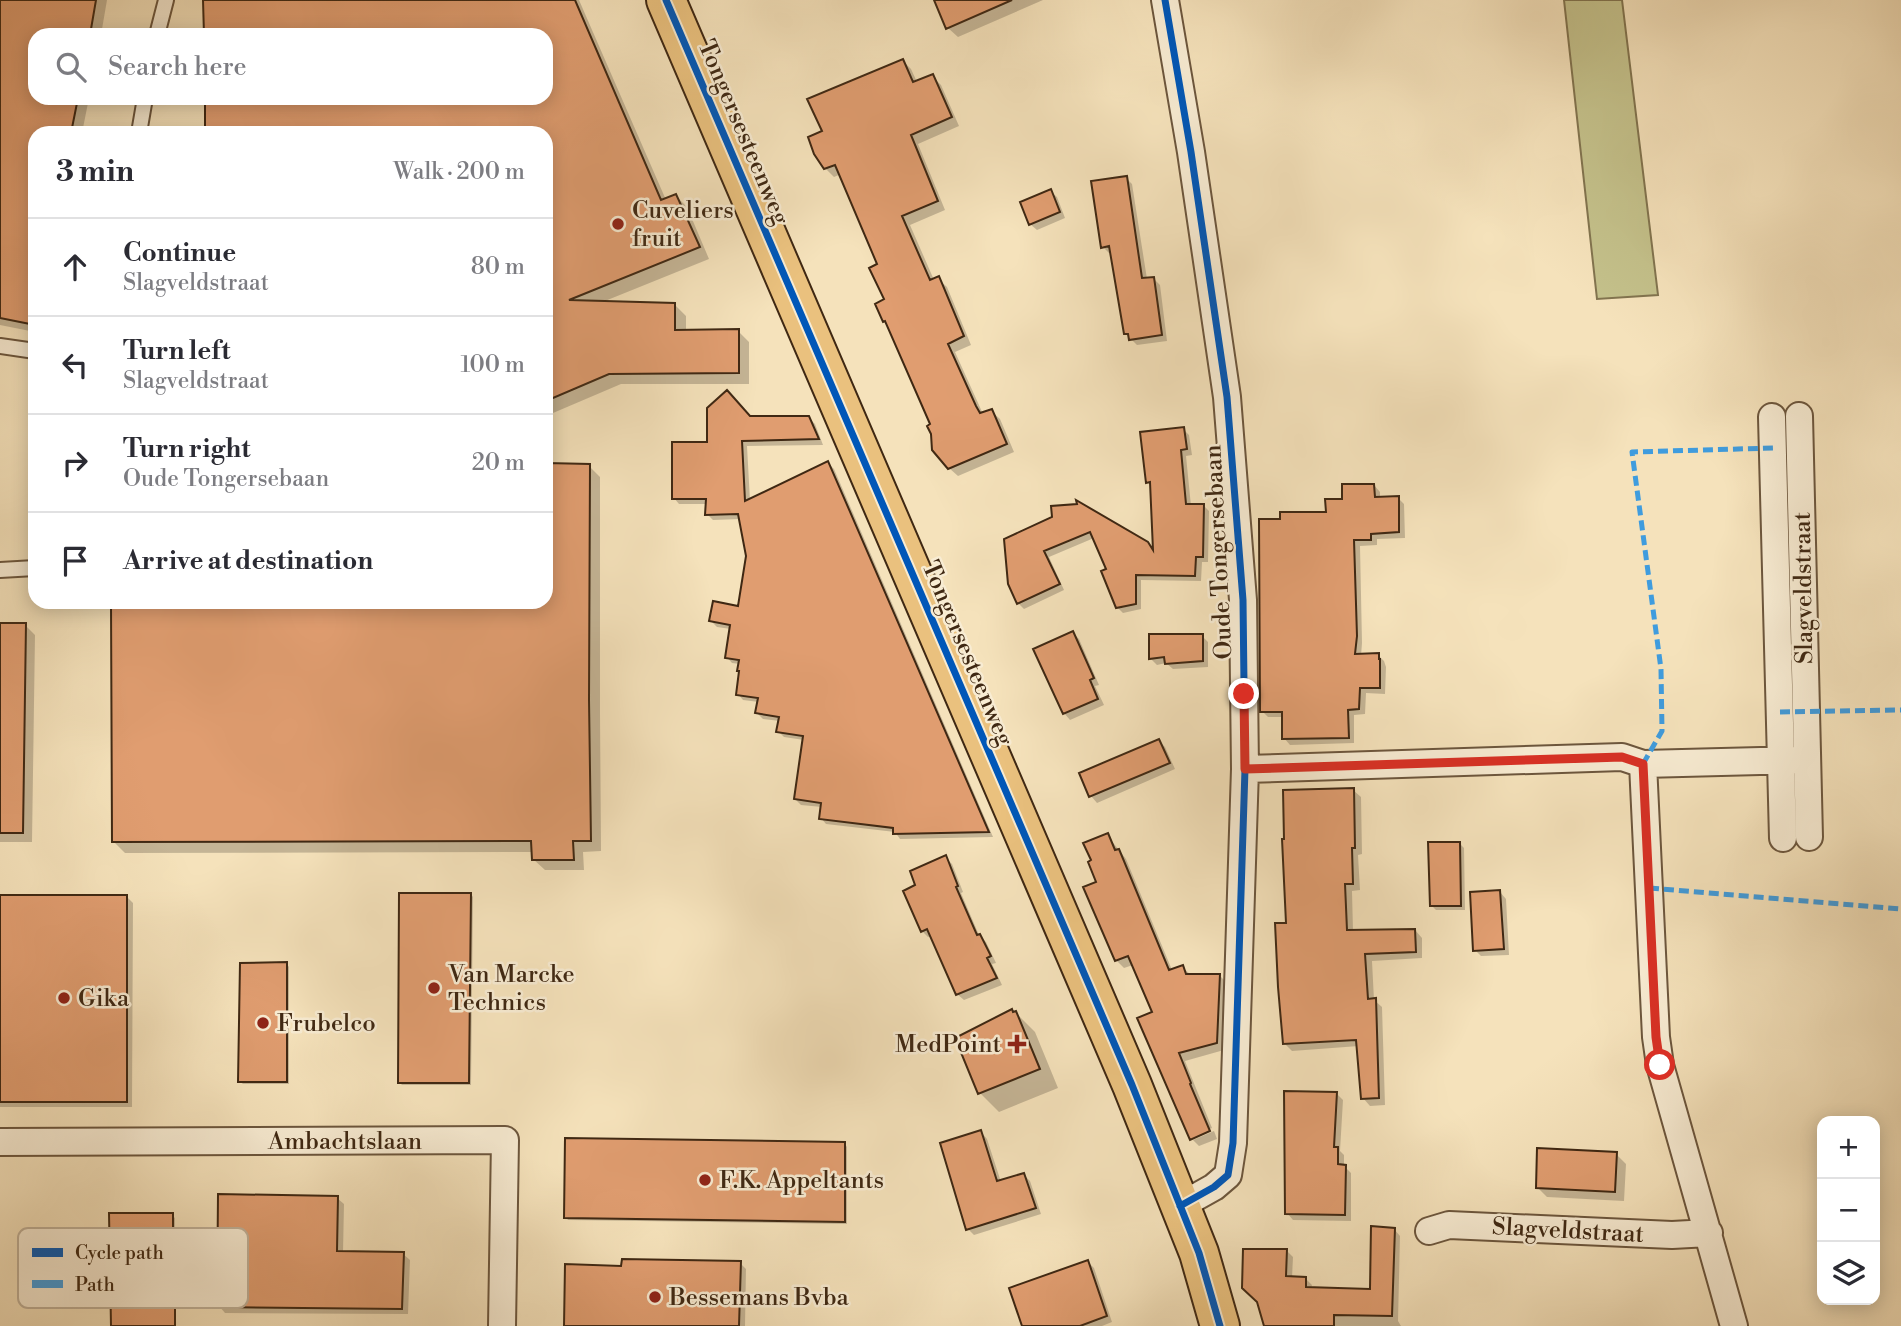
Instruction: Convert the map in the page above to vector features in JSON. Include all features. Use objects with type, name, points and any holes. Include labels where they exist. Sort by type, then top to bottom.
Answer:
[{"type":"main road","name":"Tongersesteenweg","points":[[666,0],[1132,1084],[1199,1253],[1220,1326]]},
{"type":"street","name":"Oude Tongersebaan","points":[[1165,0],[1191,152],[1227,397],[1243,600],[1245,769],[1231,1154],[1228,1175],[1180,1206]]},
{"type":"street","name":"Slagveldstraat","points":[[1772,416],[1783,838]]},
{"type":"street","name":"Slagveldstraat","points":[[1799,416],[1810,837]]},
{"type":"street","points":[[1245,769],[1622,757],[1643,764],[1807,760]]},
{"type":"street","points":[[1643,764],[1656,1037],[1660,1065],[1734,1326]]},
{"type":"street","name":"Ambachtslaan","points":[[0,1142],[505,1140],[502,1326]]},
{"type":"street","name":"Slagveldstraat","points":[[1429,1231],[1449,1225],[1672,1235],[1709,1233]]},
{"type":"lane","points":[[159,28],[166,0]]},
{"type":"lane","points":[[140,126],[144,105]]},
{"type":"lane","points":[[0,346],[28,350]]},
{"type":"lane","points":[[0,570],[28,568]]},
{"type":"shaded area","points":[[1564,0],[1622,0],[1658,295],[1597,299]]},
{"type":"building","points":[[0,0],[96,0],[91,28],[28,28],[28,105],[77,105],[72,126],[28,126],[28,324],[0,318]]},
{"type":"building","name":"Cuveliers fruit","points":[[203,0],[575,0],[661,200],[676,194],[700,247],[569,300],[675,303],[675,330],[739,329],[739,373],[609,374],[553,398],[553,126],[205,126],[205,105],[553,105],[553,28],[204,28]]},
{"type":"building","points":[[934,0],[1012,0],[946,29]]},
{"type":"building","points":[[903,59],[913,82],[933,74],[952,117],[911,135],[938,201],[902,216],[930,280],[939,276],[964,336],[948,344],[976,406],[980,413],[992,409],[1007,444],[948,469],[932,450],[931,434],[927,426],[930,424],[875,304],[884,299],[869,268],[877,264],[835,165],[824,169],[814,154],[808,137],[822,131],[807,99]]},
{"type":"building","points":[[1127,176],[1142,278],[1154,277],[1162,335],[1129,340],[1128,334],[1124,334],[1109,246],[1101,248],[1091,181]]},
{"type":"building","points":[[1051,189],[1060,212],[1029,225],[1020,202]]},
{"type":"building","points":[[727,390],[750,416],[809,416],[819,439],[742,441],[745,501],[828,461],[989,832],[893,834],[893,828],[819,819],[821,803],[794,799],[803,736],[776,732],[779,717],[755,713],[758,698],[736,695],[739,660],[725,658],[730,625],[709,621],[713,601],[738,606],[746,556],[738,514],[705,515],[706,499],[672,499],[672,442],[707,442],[707,408]]},
{"type":"building","points":[[1184,427],[1187,449],[1181,450],[1186,504],[1204,504],[1203,557],[1196,557],[1195,576],[1136,575],[1136,604],[1116,608],[1101,571],[1106,569],[1090,532],[1044,551],[1060,584],[1017,604],[1008,584],[1004,539],[1052,517],[1051,506],[1077,504],[1076,500],[1148,542],[1153,550],[1150,482],[1146,483],[1140,432]]},
{"type":"building","points":[[553,463],[590,464],[591,841],[573,841],[574,860],[532,860],[531,841],[112,842],[111,609],[553,609]]},
{"type":"building","points":[[1342,484],[1374,484],[1375,497],[1399,496],[1399,532],[1371,534],[1371,540],[1354,540],[1357,636],[1355,654],[1379,653],[1380,688],[1360,688],[1359,709],[1348,710],[1349,738],[1282,739],[1282,712],[1260,712],[1259,519],[1280,519],[1280,512],[1326,512],[1325,499],[1342,499]]},
{"type":"building","points":[[0,623],[26,623],[23,833],[0,833]]},
{"type":"building","points":[[1073,631],[1094,678],[1090,680],[1098,699],[1063,714],[1033,649]]},
{"type":"building","points":[[1149,634],[1203,634],[1203,661],[1165,664],[1164,657],[1149,659]]},
{"type":"building","points":[[1159,739],[1170,763],[1089,797],[1079,773]]},
{"type":"building","points":[[1354,788],[1353,884],[1345,884],[1347,930],[1415,929],[1416,952],[1365,954],[1368,999],[1376,998],[1379,1098],[1361,1099],[1356,1040],[1283,1044],[1275,923],[1286,923],[1282,839],[1283,790]]},
{"type":"building","points":[[1108,833],[1115,850],[1119,849],[1169,970],[1183,965],[1186,974],[1220,974],[1217,1043],[1179,1053],[1210,1131],[1190,1140],[1137,1018],[1152,1012],[1128,956],[1115,961],[1083,887],[1096,882],[1088,862],[1091,860],[1083,843]]},
{"type":"building","points":[[1428,842],[1460,842],[1461,906],[1430,906]]},
{"type":"building","points":[[946,855],[958,886],[956,887],[977,935],[980,934],[991,956],[987,958],[997,978],[956,995],[927,929],[921,932],[903,891],[915,885],[910,871]]},
{"type":"building","points":[[1500,890],[1504,949],[1473,951],[1470,892]]},
{"type":"building","name":"Van Marcke Technics","points":[[399,893],[471,893],[469,1083],[398,1083]]},
{"type":"building","name":"Gika","points":[[0,895],[127,895],[127,1102],[0,1102]]},
{"type":"building","name":"Frubelco","points":[[287,962],[287,1082],[238,1082],[240,963]]},
{"type":"building","points":[[1012,1009],[1013,1012],[1016,1011],[1040,1069],[978,1094],[955,1038]]},
{"type":"building","points":[[1284,1091],[1337,1092],[1334,1147],[1338,1147],[1338,1164],[1346,1165],[1345,1215],[1285,1214]]},
{"type":"building","points":[[981,1130],[997,1181],[1024,1173],[1036,1208],[966,1230],[940,1143]]},
{"type":"building","name":"F.K. Appeltants","points":[[565,1138],[845,1142],[845,1222],[564,1218]]},
{"type":"building","points":[[1537,1148],[1617,1152],[1615,1192],[1536,1188]]},
{"type":"building","points":[[218,1194],[338,1196],[337,1251],[404,1252],[402,1309],[248,1307],[248,1228],[218,1228]]},
{"type":"building","points":[[109,1213],[173,1213],[173,1228],[109,1228]]},
{"type":"building","points":[[1371,1226],[1395,1228],[1392,1316],[1334,1315],[1334,1326],[1264,1326],[1257,1302],[1242,1288],[1243,1249],[1287,1249],[1286,1276],[1306,1277],[1306,1287],[1370,1289]]},
{"type":"building","name":"Bessemans Bvba","points":[[622,1259],[741,1261],[739,1326],[564,1326],[565,1264],[621,1266]]},
{"type":"building","points":[[1088,1260],[1107,1316],[1080,1326],[1022,1326],[1009,1288]]},
{"type":"building","points":[[111,1308],[175,1308],[175,1326],[111,1326]]},
{"type":"marked path","points":[[1643,764],[1662,731],[1661,669],[1632,452],[1773,448]]},
{"type":"marked path","points":[[1780,712],[1901,710]]},
{"type":"marked path","points":[[1649,888],[1901,909]]},
{"type":"cycle path","points":[[666,0],[1132,1085],[1199,1253],[1220,1326]]},
{"type":"cycle path","points":[[1165,0],[1191,152],[1227,397],[1243,600],[1245,769],[1233,1143],[1228,1175],[1214,1187],[1180,1206]]},
{"type":"place","name":"Cuveliers fruit","points":[[618,224]]},
{"type":"place","name":"Van Marcke Technics","points":[[434,988]]},
{"type":"place","name":"Gika","points":[[64,998]]},
{"type":"place","name":"Frubelco","points":[[263,1023]]},
{"type":"place","name":"MedPoint","points":[[1017,1044]]},
{"type":"place","name":"F.K. Appeltants","points":[[705,1180]]},
{"type":"place","name":"Bessemans Bvba","points":[[655,1297]]},
{"type":"route","points":[[1244,694],[1245,769],[1622,757],[1643,764],[1656,1037],[1660,1065]]}]
